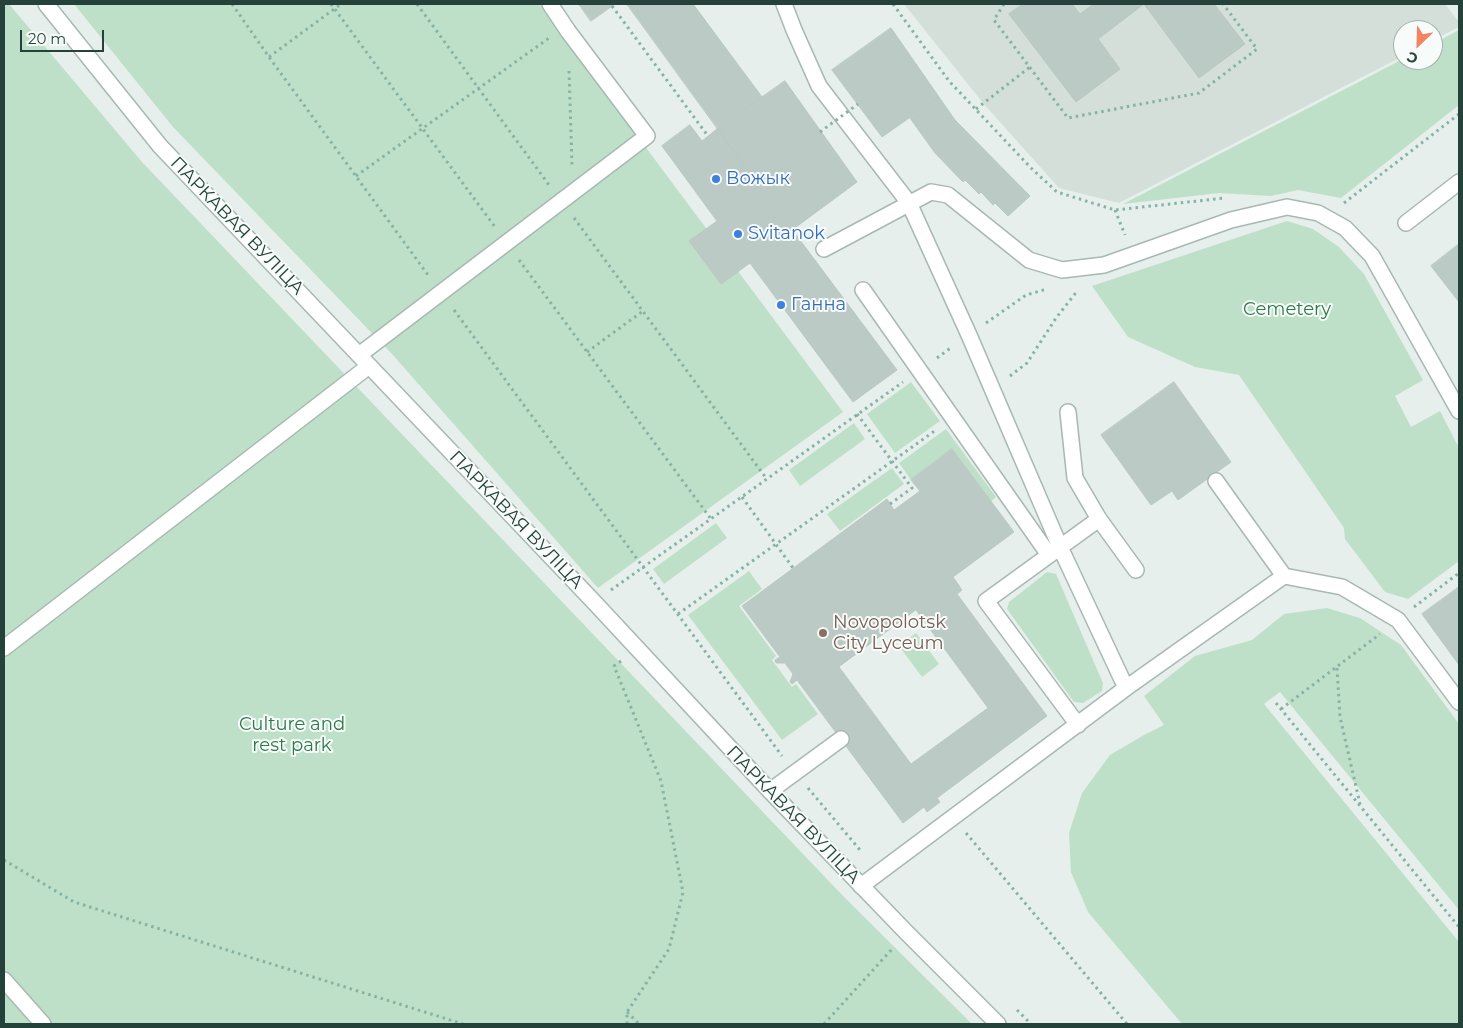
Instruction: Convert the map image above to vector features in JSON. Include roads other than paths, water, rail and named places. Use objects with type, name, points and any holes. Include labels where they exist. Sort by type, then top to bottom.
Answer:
[{"type":"street","name":"ПАРКАВАЯ ВУЛІЦА","points":[[46,4],[160,146],[594,602],[770,791],[998,1024]]},
{"type":"street","points":[[4,648],[364,360],[441,292],[647,136],[550,4]]},
{"type":"street","points":[[784,4],[819,86],[909,203],[992,389],[1055,551],[1126,688]]},
{"type":"street","points":[[1406,223],[1459,182]]},
{"type":"street","points":[[824,249],[931,192],[948,195],[1029,260],[1062,270],[1104,265],[1231,220],[1287,207],[1318,212],[1345,228],[1372,256],[1459,411]]},
{"type":"street","points":[[863,290],[952,418],[1055,551]]},
{"type":"street","points":[[1068,412],[1075,478],[1099,519],[1136,570]]},
{"type":"street","points":[[1216,481],[1284,576],[1342,587],[1398,620],[1459,702]]},
{"type":"street","points":[[1078,725],[986,601],[1099,519]]},
{"type":"street","points":[[861,886],[1126,688],[1284,576]]},
{"type":"street","points":[[770,791],[841,739]]},
{"type":"street","points":[[4,980],[44,1024]]},
{"type":"place","name":"Вожык","points":[[716,179]]},
{"type":"place","name":"Svitanok","points":[[738,234]]},
{"type":"place","name":"Ганна","points":[[781,305]]},
{"type":"place","name":"Novopolotsk City Lyceum","points":[[823,633]]},
{"type":"park label","name":"Cemetery","points":[[1287,310]]},
{"type":"park label","name":"Culture and rest park","points":[[292,735]]}]
